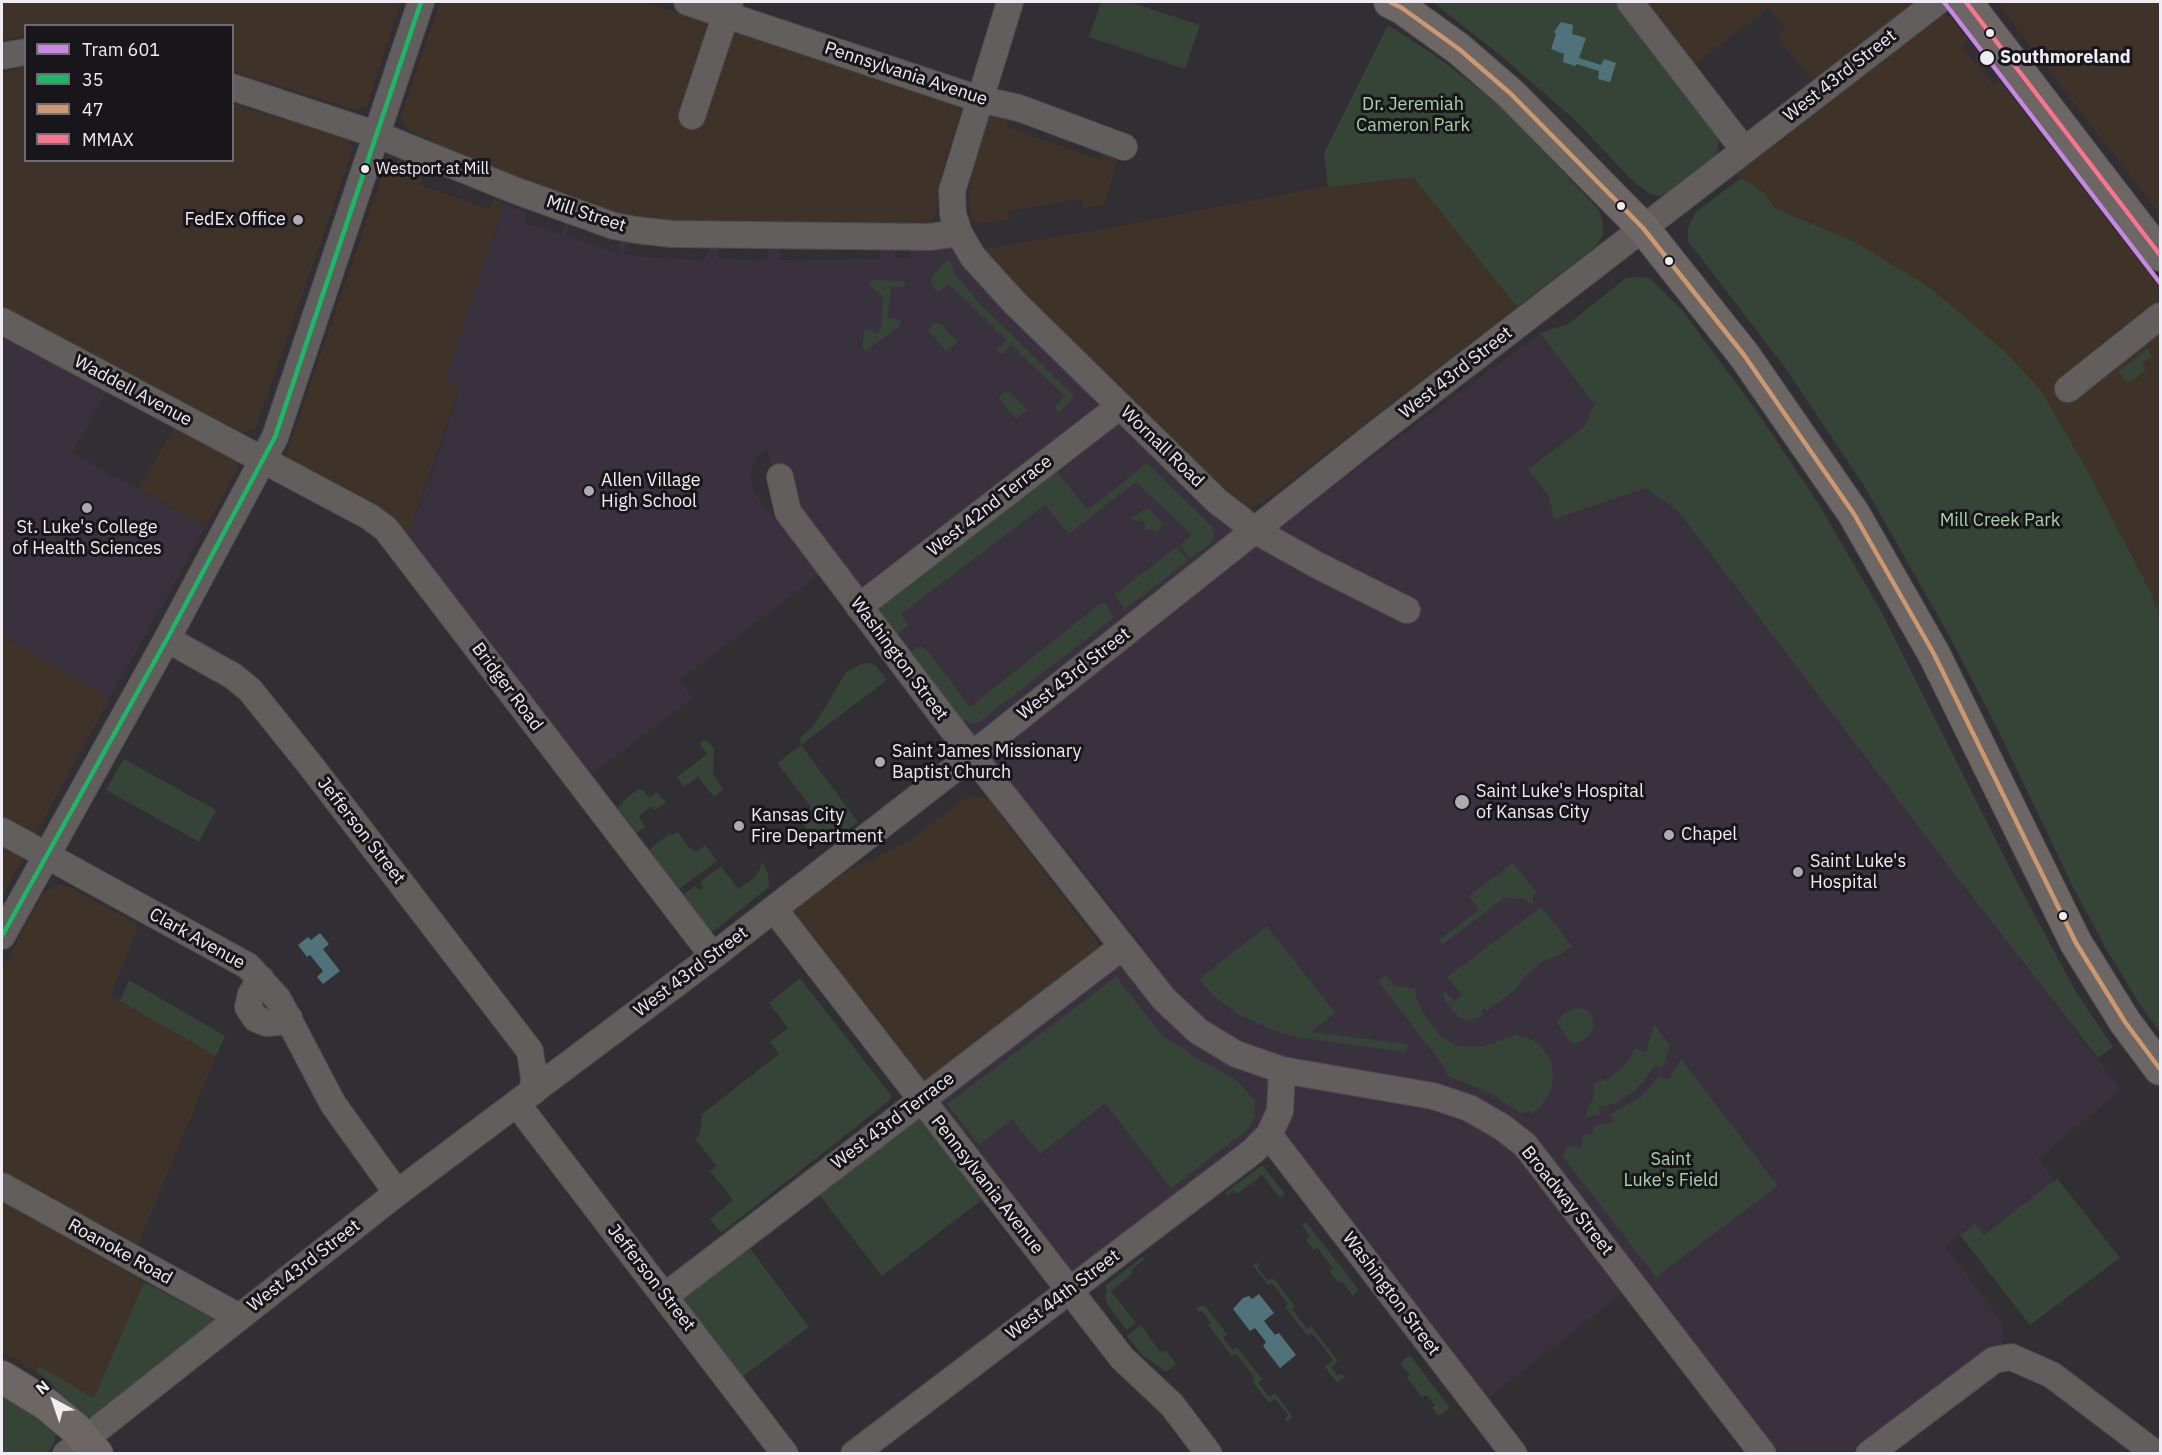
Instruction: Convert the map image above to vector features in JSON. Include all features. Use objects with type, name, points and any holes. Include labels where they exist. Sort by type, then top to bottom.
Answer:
[{"type":"main road","points":[[1390,2],[1459,49],[1511,94],[1643,228],[1744,354],[1854,514],[1934,654],[2076,943],[2126,1022],[2160,1069]]},
{"type":"main road","points":[[1966,2],[2160,255]]},
{"type":"main road","points":[[2,1377],[46,1404],[76,1429],[83,1449]]},
{"type":"street","points":[[2,936],[168,639],[276,437],[421,2]]},
{"type":"street","name":"Pennsylvania Avenue","points":[[687,2],[727,8],[979,99],[1019,108],[1124,147]]},
{"type":"street","name":"Wornall Road","points":[[1010,2],[952,191],[953,214],[959,233],[973,257],[1006,294],[1217,501],[1256,531],[1317,565],[1407,610]]},
{"type":"street","points":[[1630,2],[1744,150]]},
{"type":"street","name":"West 43rd Street","points":[[83,1449],[238,1317],[397,1193],[774,909],[1256,531],[1372,437],[1937,2]]},
{"type":"street","points":[[692,116],[727,8]]},
{"type":"street","points":[[2,56],[24,52]]},
{"type":"street","name":"Mill Street","points":[[234,88],[378,135],[514,190],[614,226],[672,234],[929,237],[959,233]]},
{"type":"street","points":[[2068,389],[2160,316]]},
{"type":"street","name":"Waddell Avenue","points":[[2,321],[264,461]]},
{"type":"street","name":"West 42nd Terrace","points":[[859,607],[1120,406]]},
{"type":"street","name":"Bridger Road","points":[[264,461],[369,517],[386,529],[713,956]]},
{"type":"street","name":"Washington Street","points":[[780,477],[788,512],[972,755],[1122,947]]},
{"type":"street","name":"Jefferson Street","points":[[168,639],[233,676],[250,690],[530,1051]]},
{"type":"street","name":"Clark Avenue","points":[[2,831],[248,966],[261,978],[251,994],[248,1007],[256,1019],[267,1023],[289,1018],[333,1104],[397,1193]]},
{"type":"street","name":"Pennsylvania Avenue","points":[[774,909],[1122,1358],[1172,1405],[1209,1454]]},
{"type":"street","name":"Broadway Street","points":[[1122,947],[1164,999],[1198,1031],[1236,1054],[1282,1070],[1433,1096],[1469,1108],[1502,1127],[1525,1145],[1763,1454]]},
{"type":"street","name":"West 43rd Terrace","points":[[665,1296],[1122,947]]},
{"type":"street","points":[[530,1051],[570,1063]]},
{"type":"street","points":[[525,1098],[534,1078],[530,1051]]},
{"type":"street","points":[[1269,1135],[1280,1111],[1282,1070]]},
{"type":"street","name":"Jefferson Street","points":[[525,1098],[665,1296],[785,1454]]},
{"type":"street","name":"Washington Street","points":[[1269,1135],[1514,1454]]},
{"type":"street","name":"West 44th Street","points":[[863,1451],[1069,1290],[1252,1152],[1269,1135]]},
{"type":"street","name":"Roanoke Road","points":[[2,1186],[238,1317]]},
{"type":"street","points":[[1869,1454],[1994,1360],[2011,1357],[2052,1375],[2156,1454]]},
{"type":"shaded area","points":[[2,2],[401,2],[367,106],[356,110],[234,72],[234,24],[24,24],[24,34],[2,41]]},
{"type":"shaded area","points":[[440,2],[646,2],[952,104],[961,112],[940,179],[935,215],[931,221],[926,223],[792,226],[642,220],[529,187],[409,130],[402,121],[401,116]]},
{"type":"shaded area","points":[[1642,2],[1915,2],[1813,82],[1777,37],[1785,30],[1768,8],[1692,67]]},
{"type":"shaded area","points":[[1995,2],[2160,2],[2160,215],[1998,4]]},
{"type":"shaded area","points":[[1943,13],[1950,17],[1968,40],[1962,46],[1993,85],[1999,80],[2160,288],[2160,617],[2152,595],[2086,468],[2041,390],[1855,242],[1774,208],[1765,193],[1735,172]]},
{"type":"shaded area","points":[[24,67],[24,162],[234,162],[234,104],[348,138],[353,149],[257,425],[253,430],[236,434],[2,307],[2,73]]},
{"type":"shaded area","points":[[997,116],[1009,119],[1007,127],[1101,160],[1104,153],[1116,155],[1117,160],[1106,200],[1102,205],[1083,209],[1082,199],[1009,211],[1010,220],[979,224],[974,221],[970,216],[968,172],[982,125],[988,118]]},
{"type":"shaded area","points":[[397,160],[423,168],[420,185],[489,209],[493,199],[505,204],[446,379],[461,385],[405,544],[287,459],[286,455],[383,173],[390,164]]},
{"type":"shaded area","points":[[1413,177],[1517,307],[1262,503],[1246,509],[1241,509],[1014,290],[983,249],[1103,229],[1327,186]]},
{"type":"shaded area","name":"Saint Luke's Hospital of Kansas City","points":[[505,204],[526,212],[525,223],[561,234],[567,224],[569,228],[566,236],[617,253],[620,243],[624,240],[626,244],[624,254],[644,257],[705,260],[709,247],[718,246],[719,259],[766,260],[768,247],[779,248],[780,260],[881,259],[881,246],[894,247],[895,258],[909,258],[908,245],[943,244],[964,254],[1258,542],[1540,333],[1594,404],[1585,426],[1528,468],[1549,497],[1554,519],[1647,488],[1678,511],[2121,1090],[2038,1159],[2054,1180],[1984,1235],[1974,1224],[1946,1247],[2002,1322],[2002,1350],[1979,1361],[1855,1453],[1776,1453],[1645,1276],[1482,1403],[1309,1173],[1251,1137],[1071,1273],[940,1103],[1142,946],[1079,864],[972,740],[777,496],[768,448],[756,457],[751,467],[752,489],[819,575],[680,680],[693,698],[587,778],[405,544],[461,385],[446,379]]},
{"type":"shaded area","name":"St. Luke's College of Health Sciences","points":[[2,331],[108,389],[72,453],[206,527],[110,698],[2,636]]},
{"type":"shaded area","points":[[175,426],[237,459],[238,468],[206,527],[138,489]]},
{"type":"shaded area","points":[[2,636],[110,698],[36,833],[32,836],[2,820]]},
{"type":"shaded area","points":[[968,796],[981,796],[990,801],[1102,948],[925,1084],[791,911],[796,905],[849,870],[907,842]]},
{"type":"shaded area","points":[[2,843],[22,854],[22,860],[2,896]]},
{"type":"shaded area","points":[[59,884],[70,887],[135,923],[138,928],[111,995],[216,1056],[136,1250],[2,1175],[2,970],[43,893]]},
{"type":"shaded area","points":[[2,1201],[144,1282],[94,1398],[39,1366],[36,1372],[2,1352]]},
{"type":"green space","points":[[1101,2],[1129,2],[1200,25],[1185,69],[1089,37]]},
{"type":"green space","points":[[1433,2],[1615,2],[1713,130],[1719,143],[1716,155],[1668,193],[1658,196],[1650,194],[1634,182],[1575,120],[1501,56]]},
{"type":"green space","name":"Dr. Jeremiah Cameron Park","points":[[1388,25],[1433,54],[1498,103],[1599,210],[1603,235],[1595,247],[1517,307],[1413,177],[1328,187],[1324,153]]},
{"type":"green space","name":"Mill Creek Park","points":[[1741,178],[1765,193],[1774,208],[1855,242],[1929,287],[2004,351],[2041,390],[2086,468],[2152,595],[2160,617],[2160,1032],[2139,1003],[2105,947],[1951,639],[1863,484],[1786,369],[1688,241],[1688,228],[1696,212]]},
{"type":"green space","points":[[950,259],[955,274],[977,301],[1073,395],[1058,413],[1055,406],[1065,396],[1011,345],[1002,354],[999,353],[997,349],[1006,340],[949,284],[939,292],[934,290],[931,281],[933,276],[943,263]]},
{"type":"green space","points":[[1626,278],[1651,279],[1682,310],[1758,413],[1818,503],[1881,611],[2016,880],[2076,992],[2113,1047],[2098,1058],[1678,511],[1646,488],[1554,519],[1549,497],[1528,469],[1585,426],[1594,404],[1540,333],[1568,324]]},
{"type":"green space","points":[[873,280],[902,281],[906,285],[905,287],[891,287],[888,318],[900,320],[901,325],[866,351],[862,347],[865,327],[877,334],[881,328],[883,296],[870,286]]},
{"type":"green space","points":[[935,323],[941,324],[956,341],[956,344],[946,351],[928,330]]},
{"type":"green space","points":[[2147,349],[2152,356],[2142,364],[2146,370],[2133,381],[2127,382],[2118,372]]},
{"type":"green space","points":[[1006,391],[1010,392],[1027,410],[1016,419],[999,399],[999,396]]},
{"type":"green space","points":[[1147,463],[1212,527],[1214,536],[1211,543],[1190,559],[1180,545],[1192,535],[1136,482],[1069,534],[1045,505],[901,614],[908,625],[898,634],[877,608],[1056,471],[1088,510]]},
{"type":"green space","points":[[1149,509],[1162,522],[1159,531],[1145,529],[1145,522],[1131,519],[1143,510]]},
{"type":"green space","points":[[1177,547],[1188,561],[1125,609],[1114,595]]},
{"type":"green space","points":[[1101,603],[1106,604],[1114,618],[979,722],[973,724],[967,720],[964,722],[912,652],[921,646],[927,650],[970,707]]},
{"type":"green space","points":[[870,663],[876,666],[887,680],[801,745],[800,738],[815,724],[846,672],[861,664]]},
{"type":"green space","points":[[706,740],[714,748],[713,773],[723,790],[714,797],[698,777],[684,787],[677,777],[707,754],[700,745],[701,741]]},
{"type":"green space","points":[[801,745],[858,822],[828,843],[813,836],[803,825],[813,818],[808,811],[811,807],[777,763]]},
{"type":"green space","points":[[124,759],[216,810],[199,842],[106,790]]},
{"type":"green space","points":[[638,789],[644,791],[650,798],[657,792],[666,802],[655,810],[651,806],[639,816],[645,827],[637,833],[617,809]]},
{"type":"green space","points":[[678,832],[688,847],[696,852],[705,845],[717,861],[678,890],[650,851],[670,833],[672,836]]},
{"type":"green space","points":[[762,862],[768,873],[769,887],[714,931],[708,929],[682,895],[695,886],[699,890],[703,887],[700,882],[721,866],[738,889],[753,879]]},
{"type":"green space","points":[[1513,863],[1537,893],[1532,898],[1534,905],[1521,898],[1512,899],[1511,897],[1501,900],[1443,944],[1439,940],[1479,910],[1469,896]]},
{"type":"green space","points":[[1541,907],[1572,946],[1561,954],[1540,963],[1524,977],[1516,989],[1487,1011],[1484,1008],[1481,1011],[1483,1014],[1477,1018],[1466,1020],[1458,1016],[1445,1001],[1443,990],[1454,1001],[1462,995],[1447,977]]},
{"type":"green space","points":[[1267,926],[1335,1013],[1311,1032],[1407,1044],[1409,1046],[1405,1052],[1302,1038],[1275,1031],[1236,1013],[1214,996],[1199,979]]},
{"type":"green space","points":[[1386,975],[1395,986],[1415,988],[1416,998],[1422,1011],[1441,1037],[1457,1046],[1481,1047],[1515,1035],[1539,1044],[1551,1061],[1553,1078],[1551,1090],[1541,1106],[1533,1114],[1529,1111],[1521,1113],[1491,1094],[1447,1075],[1443,1065],[1378,981]]},
{"type":"green space","points":[[1116,977],[1163,1036],[1190,1055],[1235,1079],[1255,1100],[1255,1116],[1247,1130],[1171,1188],[1105,1103],[1040,1154],[1012,1119],[979,1145],[947,1104]]},
{"type":"green space","points":[[800,978],[891,1095],[889,1101],[721,1233],[710,1219],[733,1200],[710,1171],[717,1166],[695,1139],[700,1134],[702,1114],[779,1054],[770,1042],[788,1028],[769,1003]]},
{"type":"green space","points":[[129,980],[225,1036],[216,1056],[120,1001]]},
{"type":"green space","points":[[1577,1007],[1589,1012],[1594,1026],[1589,1036],[1575,1044],[1569,1041],[1557,1023],[1563,1014]]},
{"type":"green space","points":[[1654,1024],[1670,1045],[1663,1068],[1655,1065],[1632,1093],[1616,1103],[1598,1108],[1600,1114],[1585,1118],[1590,1102],[1593,1101],[1594,1084],[1609,1078],[1621,1069],[1630,1059],[1635,1048],[1646,1053]]},
{"type":"green space","name":"Saint Luke's Field","points":[[1681,1059],[1778,1186],[1656,1277],[1563,1157],[1566,1146],[1581,1148],[1583,1135],[1593,1134],[1593,1127],[1613,1121],[1610,1114],[1641,1097],[1659,1076],[1668,1080]]},
{"type":"green space","points":[[912,1120],[924,1121],[983,1199],[882,1276],[818,1193]]},
{"type":"green space","points":[[1262,1165],[1285,1194],[1280,1198],[1262,1175],[1237,1194],[1234,1190],[1227,1196],[1225,1193]]},
{"type":"green space","points":[[2057,1178],[2120,1258],[2030,1325],[1960,1235],[1975,1224],[1984,1235]]},
{"type":"green space","points":[[1306,1222],[1358,1289],[1353,1296],[1329,1271],[1333,1268],[1317,1248],[1314,1250],[1306,1240],[1310,1236],[1302,1225]]},
{"type":"green space","points":[[749,1247],[809,1327],[738,1380],[683,1304],[688,1293]]},
{"type":"green space","points":[[1142,1257],[1145,1259],[1131,1270],[1133,1273],[1111,1291],[1136,1323],[1127,1330],[1107,1304],[1105,1286]]},
{"type":"green space","points":[[1257,1262],[1260,1266],[1258,1268],[1268,1281],[1273,1278],[1295,1306],[1292,1309],[1307,1329],[1311,1326],[1338,1361],[1331,1367],[1338,1376],[1341,1373],[1345,1377],[1337,1383],[1325,1367],[1333,1360],[1312,1333],[1308,1336],[1285,1307],[1288,1304],[1272,1283],[1268,1285],[1253,1266]]},
{"type":"green space","points":[[144,1282],[212,1318],[215,1323],[92,1417],[86,1417],[66,1403],[50,1381],[36,1372],[39,1366],[94,1398]]},
{"type":"green space","points":[[1205,1306],[1227,1334],[1223,1338],[1233,1350],[1237,1347],[1262,1379],[1258,1383],[1269,1397],[1275,1393],[1293,1417],[1287,1422],[1285,1419],[1288,1415],[1275,1399],[1269,1403],[1252,1381],[1255,1378],[1236,1354],[1232,1356],[1208,1325],[1211,1323],[1202,1311],[1199,1312],[1196,1308]]},
{"type":"green space","points":[[1141,1325],[1161,1353],[1166,1350],[1176,1364],[1166,1372],[1142,1355],[1127,1336]]},
{"type":"green space","points":[[1410,1355],[1450,1408],[1439,1416],[1432,1408],[1435,1405],[1426,1395],[1422,1397],[1407,1378],[1410,1375],[1400,1363]]},
{"type":"green space","points":[[2,1393],[28,1409],[56,1431],[54,1443],[47,1453],[2,1453]]},
{"type":"water","points":[[1561,22],[1573,25],[1572,34],[1586,38],[1579,58],[1601,65],[1604,59],[1616,63],[1610,82],[1598,79],[1599,71],[1563,62],[1564,54],[1551,49],[1556,34],[1554,32]]},
{"type":"water","points":[[320,933],[329,944],[323,949],[340,971],[323,984],[317,977],[323,971],[310,955],[307,957],[298,945],[308,937],[311,940]]},
{"type":"water","points":[[1259,1294],[1274,1313],[1264,1321],[1275,1335],[1279,1333],[1296,1355],[1280,1368],[1263,1346],[1266,1342],[1255,1328],[1250,1331],[1233,1309],[1243,1298],[1249,1296],[1252,1299]]},
{"type":"tram line","name":"601","points":[[1944,2],[2160,283]]},
{"type":"transit line","name":"35","points":[[2,936],[167,639],[275,437],[421,2]]},
{"type":"transit line","name":"47","points":[[1390,2],[1459,49],[1511,94],[1643,228],[1744,355],[1854,514],[1934,654],[2076,943],[2125,1022],[2160,1069]]},
{"type":"transit line","name":"MMAX","points":[[1966,2],[2160,255]]},
{"type":"place","name":"Southmoreland","points":[[1987,58]]},
{"type":"place","name":"Westport at Mill","points":[[365,169]]},
{"type":"place","name":"FedEx Office","points":[[298,220]]},
{"type":"place","name":"Allen Village High School","points":[[589,491]]},
{"type":"place","name":"St. Luke's College of Health Sciences","points":[[87,508]]},
{"type":"place","name":"Saint James Missionary Baptist Church","points":[[880,762]]},
{"type":"place","name":"Saint Luke's Hospital of Kansas City","points":[[1462,802]]},
{"type":"place","name":"Kansas City Fire Department","points":[[739,826]]},
{"type":"place","name":"Chapel","points":[[1669,835]]},
{"type":"place","name":"Saint Luke's Hospital","points":[[1798,872]]}]
